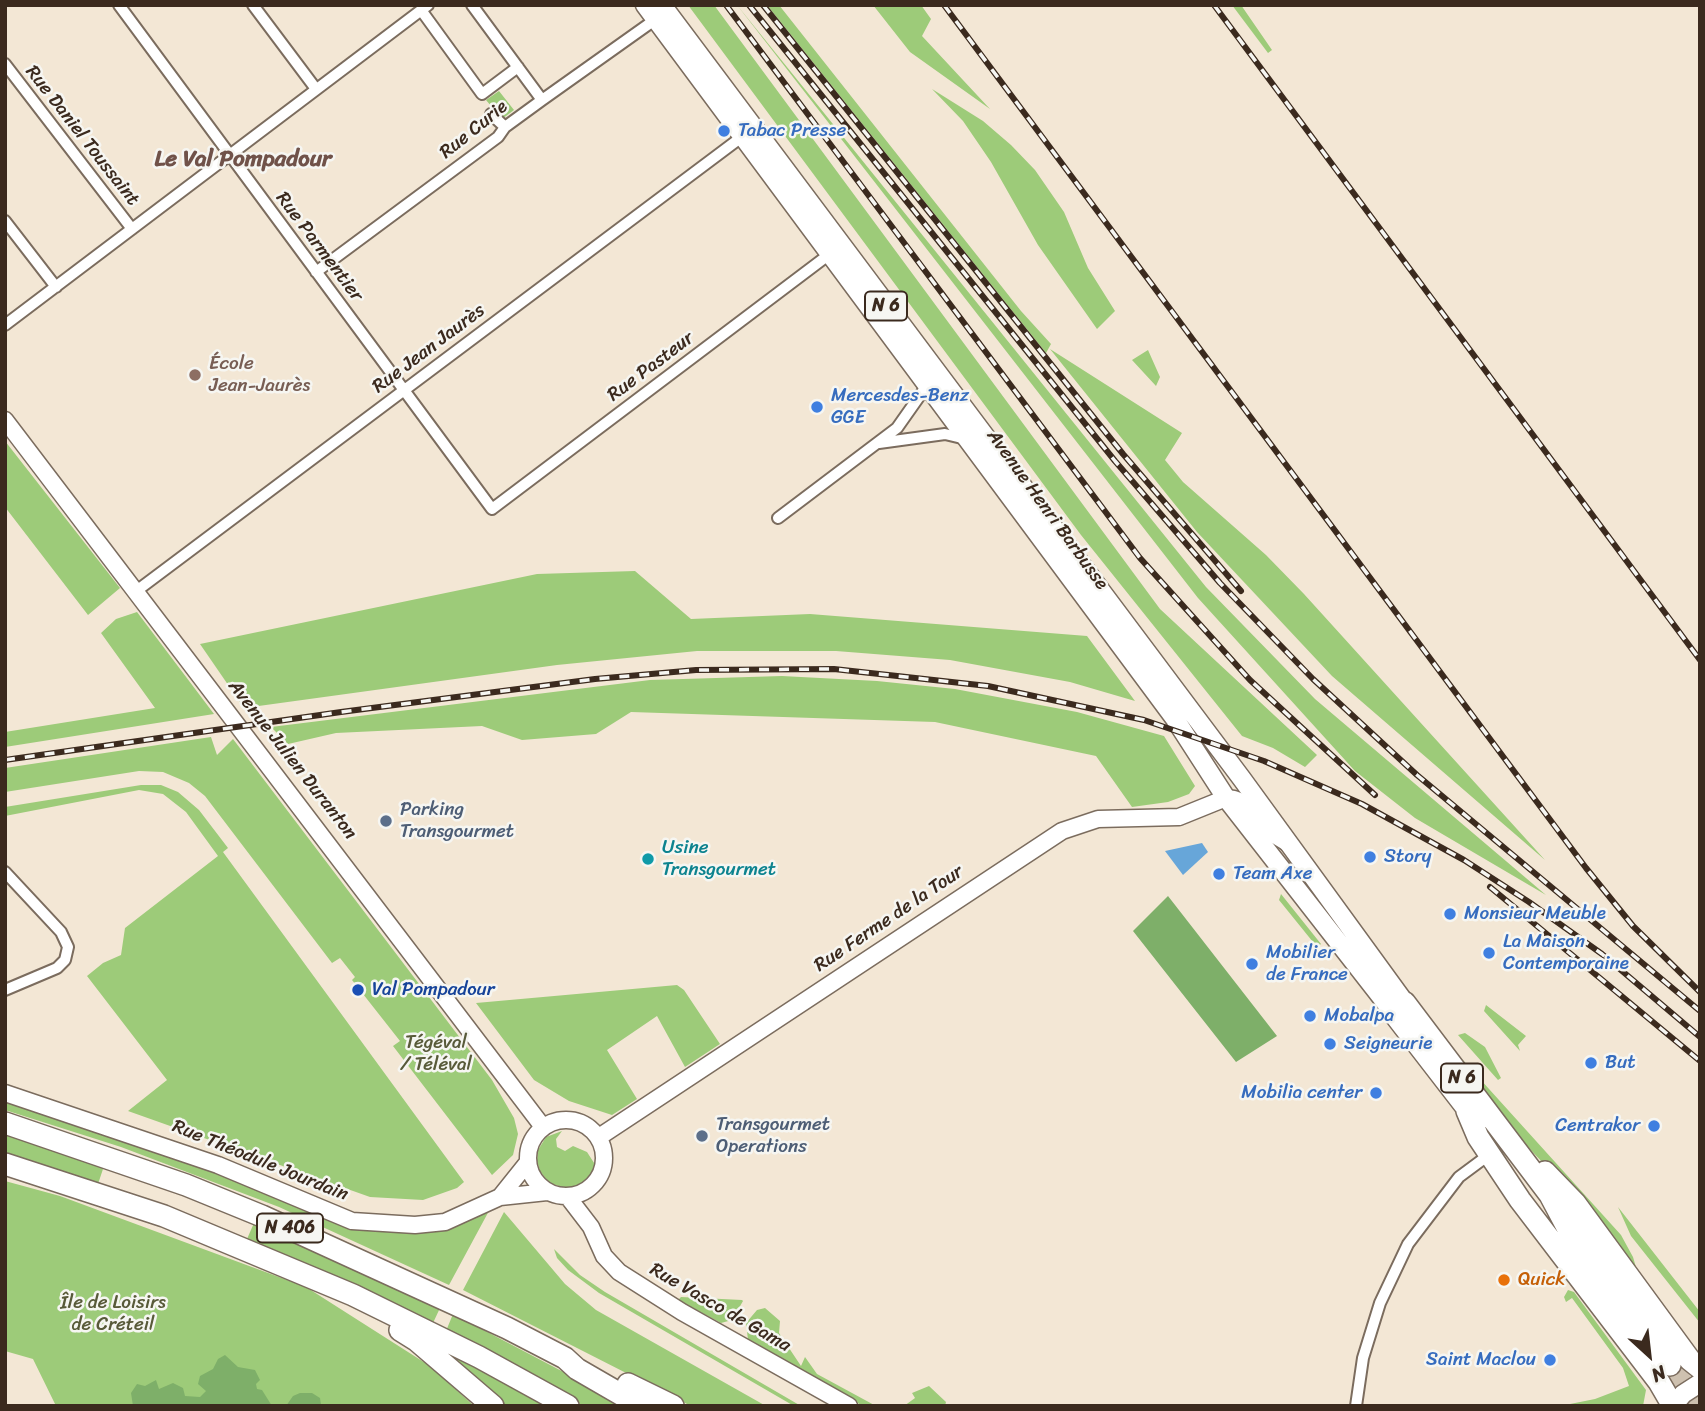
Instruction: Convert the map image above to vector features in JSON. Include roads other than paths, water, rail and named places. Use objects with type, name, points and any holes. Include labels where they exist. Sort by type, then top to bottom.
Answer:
[{"type":"highway","name":"N 6","points":[[1397,1005],[1467,1111],[1543,1204],[1556,1211]]},
{"type":"highway","name":"N 6","points":[[1397,1005],[1550,1195],[1556,1211],[1670,1365]]},
{"type":"highway","points":[[1467,1111],[1478,1137],[1659,1382],[1673,1406]]},
{"type":"highway","name":"N 406","points":[[5,1123],[186,1185],[262,1216],[507,1328],[565,1359],[577,1369],[641,1406]]},
{"type":"highway","points":[[1518,1153],[1533,1159],[1575,1203],[1690,1360],[1700,1368]]},
{"type":"highway","name":"N 406","points":[[5,1164],[164,1216],[324,1283],[479,1357],[568,1406]]},
{"type":"highway","points":[[324,1283],[346,1301],[416,1340],[493,1406]]},
{"type":"highway","points":[[565,1359],[580,1361],[673,1406]]},
{"type":"main road","name":"Avenue Henri Barbusse","points":[[654,10],[743,136],[1175,719],[1226,798],[1397,1005]]},
{"type":"main road","name":"Avenue Henri Barbusse","points":[[654,10],[1289,844],[1397,1005]]},
{"type":"main road","name":"Avenue Julien Duranton","points":[[5,420],[544,1127]]},
{"type":"main road","points":[[1226,798],[1242,802],[1263,828],[1289,844]]},
{"type":"main road","name":"Rue Ferme de la Tour","points":[[599,1137],[1062,831],[1098,819],[1179,817],[1226,798]]},
{"type":"main road","name":"Rue Théodule Jourdain","points":[[5,1093],[218,1165],[352,1221],[415,1225],[445,1222],[500,1197],[547,1192]]},
{"type":"main road","points":[[591,1227],[597,1182],[605,1159],[599,1137],[584,1124],[560,1120],[544,1127],[531,1143],[528,1162],[534,1179],[547,1192],[568,1197],[586,1191],[597,1182]]},
{"type":"main road","name":"Rue Théodule Jourdain","points":[[500,1197],[528,1162]]},
{"type":"main road","name":"Rue Vasco de Gama","points":[[568,1197],[591,1227],[604,1256],[619,1272],[682,1312],[849,1406]]},
{"type":"main road","points":[[1673,1406],[1683,1394],[1700,1383]]},
{"type":"street","name":"Rue Parmentier","points":[[119,5],[492,509]]},
{"type":"street","points":[[253,5],[316,89]]},
{"type":"street","points":[[472,5],[542,100]]},
{"type":"street","points":[[5,325],[425,8],[482,94],[518,67]]},
{"type":"street","name":"Rue Curie","points":[[316,272],[498,137],[505,127],[654,10]]},
{"type":"street","name":"Rue Daniel Toussaint","points":[[5,64],[132,229]]},
{"type":"street","points":[[491,114],[505,127]]},
{"type":"street","name":"Rue Jean Jaurès","points":[[135,592],[743,136]]},
{"type":"street","points":[[5,221],[56,287]]},
{"type":"street","name":"Rue Pasteur","points":[[492,509],[831,253]]},
{"type":"street","points":[[778,518],[897,428],[928,384]]},
{"type":"street","points":[[879,443],[945,433],[970,440]]},
{"type":"street","points":[[5,872],[61,932],[68,947],[65,960],[57,968],[5,990]]},
{"type":"street","points":[[1356,1406],[1363,1358],[1380,1303],[1408,1244],[1459,1177],[1490,1154]]},
{"type":"water","points":[[1202,843],[1208,852],[1183,875],[1165,851]]},
{"type":"tunnel","points":[[1670,1365],[1698,1406]]},
{"type":"railway","points":[[726,5],[1140,558],[1250,680],[1375,795]]},
{"type":"railway","points":[[749,5],[1115,461],[1220,583],[1313,679],[1417,775],[1700,1011]]},
{"type":"railway","points":[[763,5],[1123,454],[1241,591]]},
{"type":"railway","points":[[944,5],[1586,868],[1633,926],[1700,992]]},
{"type":"railway","points":[[1214,5],[1700,660]]},
{"type":"railway","points":[[5,760],[341,712],[595,679],[696,670],[834,669],[988,686],[1144,720],[1264,761],[1362,804],[1464,860],[1529,902],[1602,954],[1700,1037]]},
{"type":"railway","points":[[1490,887],[1700,1061]]},
{"type":"place","name":"Tabac Presse","points":[[724,131]]},
{"type":"place","name":"École Jean-Jaurès","points":[[195,375]]},
{"type":"place","name":"Mercesdes-Benz GGE","points":[[817,407]]},
{"type":"place","name":"Parking Transgourmet","points":[[386,821]]},
{"type":"place","name":"Story","points":[[1370,857]]},
{"type":"place","name":"Usine Transgourmet","points":[[648,859]]},
{"type":"place","name":"Team Axe","points":[[1219,874]]},
{"type":"place","name":"Monsieur Meuble","points":[[1450,914]]},
{"type":"place","name":"La Maison Contemporaine","points":[[1489,953]]},
{"type":"place","name":"Mobilier de France","points":[[1252,964]]},
{"type":"place","name":"Val Pompadour","points":[[358,990]]},
{"type":"place","name":"Mobalpa","points":[[1310,1016]]},
{"type":"place","name":"Seigneurie","points":[[1330,1044]]},
{"type":"place","name":"But","points":[[1591,1063]]},
{"type":"place","name":"Mobilia center","points":[[1376,1093]]},
{"type":"place","name":"Centrakor","points":[[1654,1126]]},
{"type":"place","name":"Transgourmet Operations","points":[[702,1136]]},
{"type":"place","name":"Quick","points":[[1504,1280]]},
{"type":"place","name":"Saint Maclou","points":[[1550,1360]]},
{"type":"district","name":"Le Val Pompadour","points":[[243,160]]},
{"type":"park label","name":"Tégéval / Téléval","points":[[436,1054]]},
{"type":"park label","name":"Île de Loisirs de Créteil","points":[[113,1314]]}]
